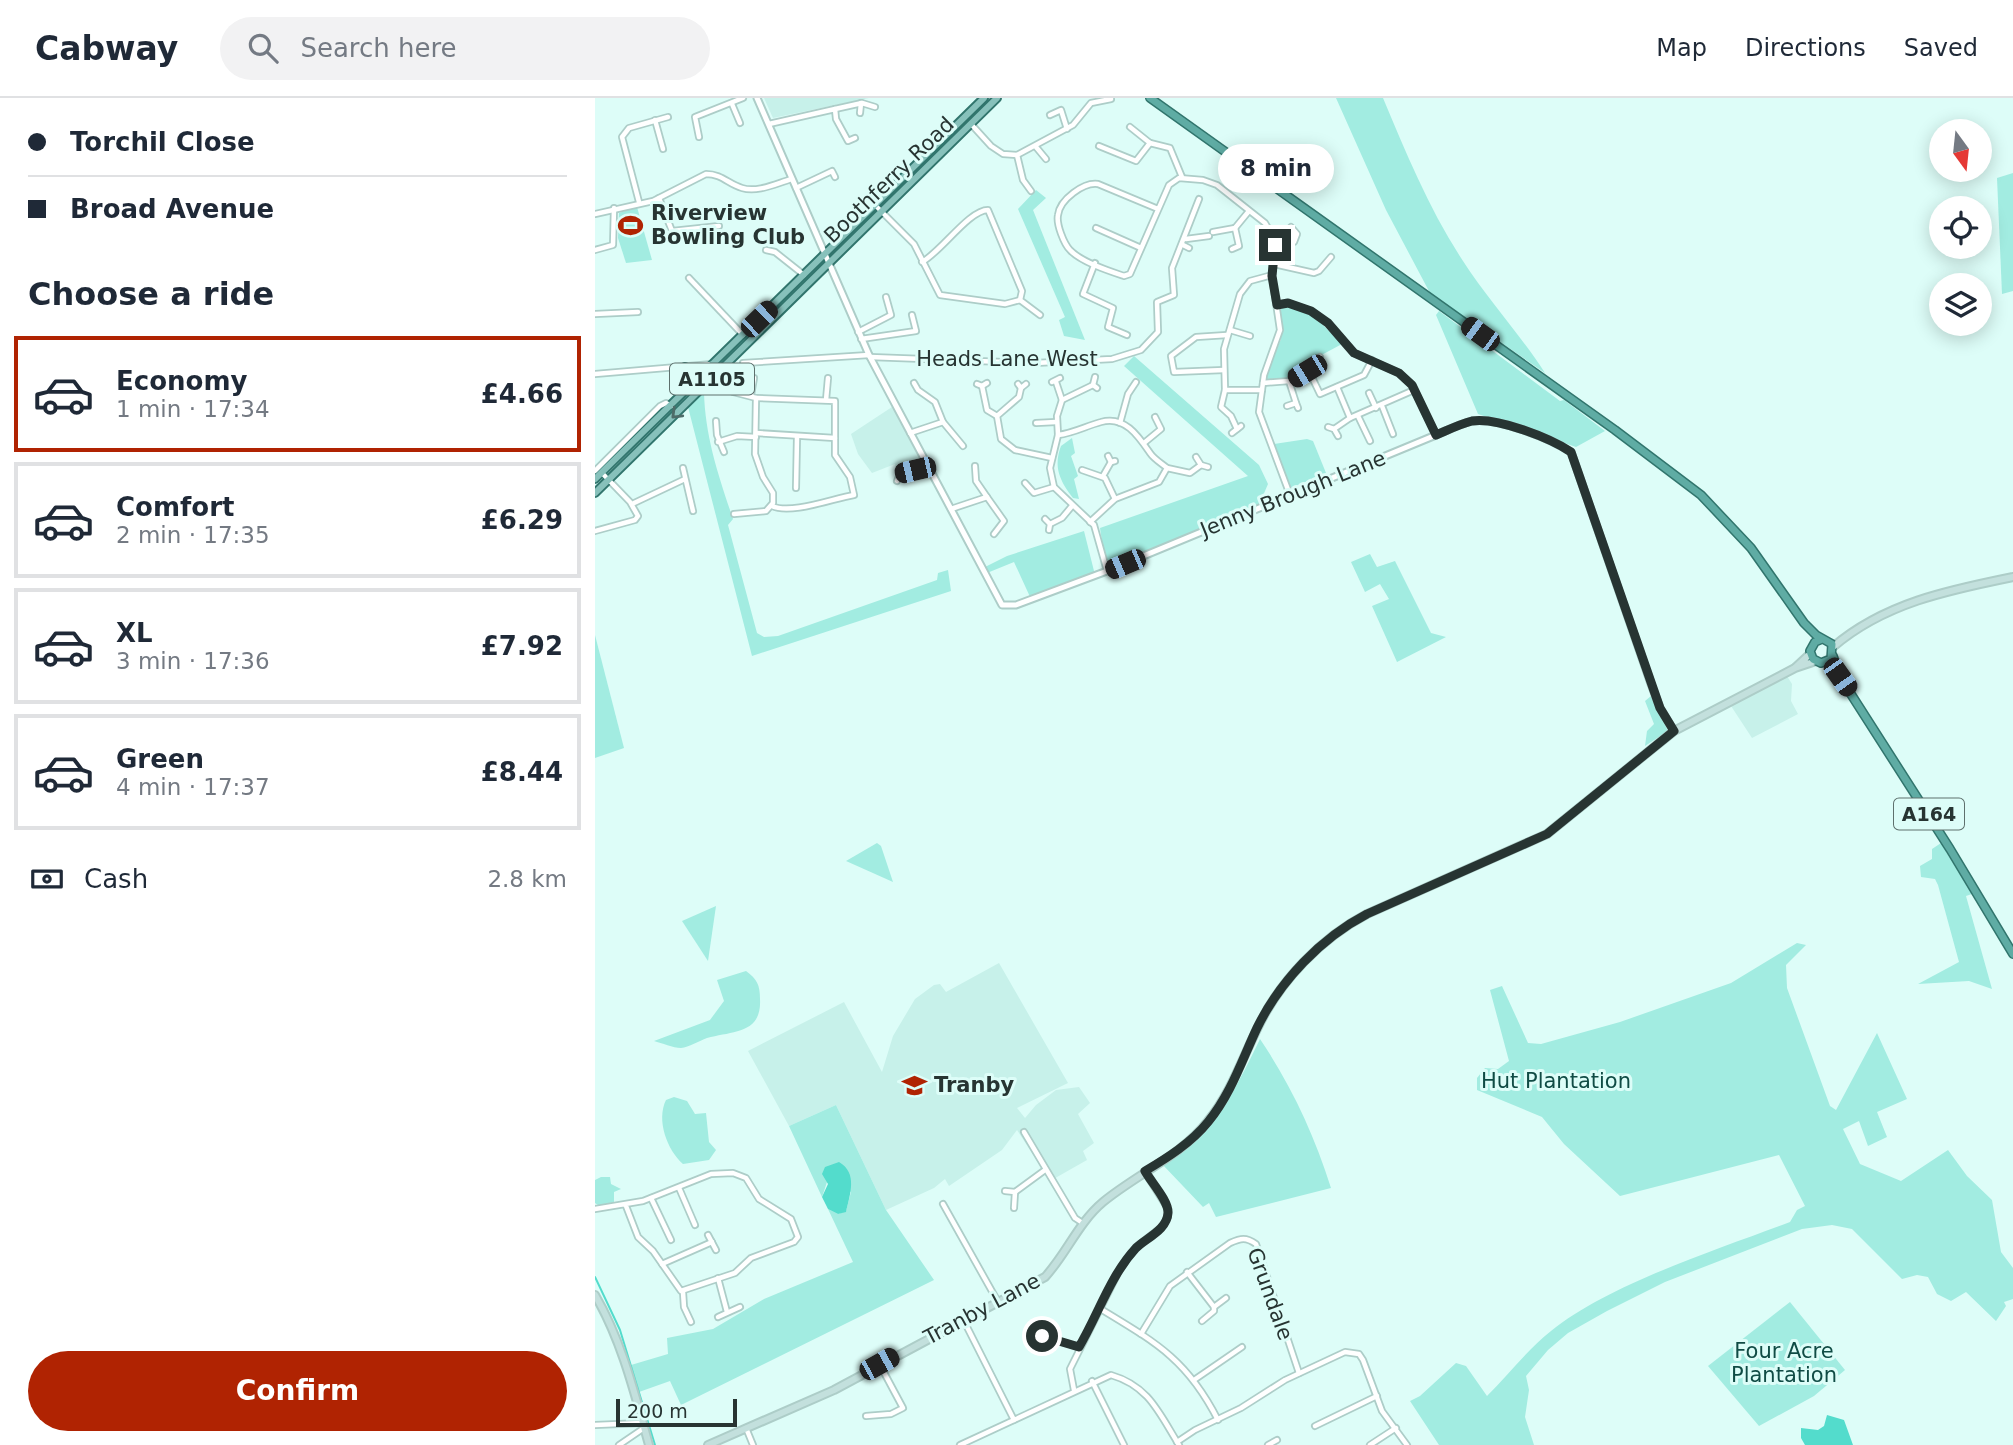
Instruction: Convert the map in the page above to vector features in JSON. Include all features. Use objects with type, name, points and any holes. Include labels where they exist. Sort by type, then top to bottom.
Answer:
[{"type":"highway","name":"A164","points":[[1150,98],[1615,429],[1701,495],[1751,548],[1804,623],[1833,651],[1840,677],[1950,849],[2013,954]]},
{"type":"highway","name":"A164","points":[[1804,623],[1810,651],[1818,662],[1840,677]]},
{"type":"highway","points":[[1810,651],[1824,640]]},
{"type":"highway","points":[[1818,662],[1829,661],[1833,651]]},
{"type":"main road","name":"Boothferry Road","points":[[595,479],[599,472],[671,406],[984,98]]},
{"type":"main road","name":"Boothferry Road","points":[[595,493],[996,98]]},
{"type":"main road","points":[[685,367],[694,373],[692,384]]},
{"type":"main road","points":[[1824,640],[1847,635],[1917,599],[2013,577]]},
{"type":"main road","points":[[1833,651],[1847,635]]},
{"type":"main road","name":"Tranby Lane","points":[[1794,668],[1810,651]]},
{"type":"main road","name":"Tranby Lane","points":[[708,1445],[794,1409],[1045,1277],[1058,1262],[1081,1222],[1145,1171],[1166,1159],[1207,1123],[1225,1096],[1272,1003],[1294,973],[1330,938],[1367,914],[1547,834],[1674,731],[1794,668],[1818,662]]},
{"type":"main road","points":[[595,1295],[607,1316],[649,1445]]},
{"type":"street","points":[[699,137],[695,117],[743,98]]},
{"type":"street","name":"Jenny Brough Lane","points":[[757,98],[869,356],[1002,605],[1016,605],[1107,572],[1436,435],[1472,421],[1489,421],[1557,443],[1571,452],[1660,708],[1674,731]]},
{"type":"street","points":[[971,124],[991,146],[1003,153],[1017,155],[1067,129],[1091,103],[1111,99]]},
{"type":"street","points":[[769,124],[861,103],[875,107]]},
{"type":"street","points":[[860,113],[861,103]]},
{"type":"street","points":[[732,104],[740,123]]},
{"type":"street","points":[[835,109],[843,136],[848,141],[855,138]]},
{"type":"street","points":[[1050,115],[1061,110],[1067,129]]},
{"type":"street","points":[[639,202],[622,137],[629,128],[668,117]]},
{"type":"street","points":[[655,120],[663,149]]},
{"type":"street","points":[[1130,127],[1150,142],[1170,148],[1182,177]]},
{"type":"street","points":[[1099,146],[1136,161],[1150,142]]},
{"type":"street","points":[[1036,147],[1046,159]]},
{"type":"street","points":[[1017,155],[1023,180],[1031,191]]},
{"type":"street","points":[[796,188],[832,172]]},
{"type":"street","points":[[595,214],[659,198],[706,174],[714,174],[742,188],[755,190],[792,179]]},
{"type":"street","points":[[1158,209],[1098,184],[1082,187],[1061,207],[1058,220],[1068,248],[1095,263],[1126,275],[1141,248],[1169,185],[1182,177],[1214,183],[1268,226],[1275,243],[1272,275],[1279,340],[1263,383],[1259,412],[1290,495]]},
{"type":"street","points":[[659,198],[672,230],[719,226]]},
{"type":"street","name":"Heads Lane West","points":[[869,356],[1035,363],[1112,359],[1141,350],[1158,332],[1157,302],[1174,295],[1172,268],[1190,229],[1190,216],[1199,199]]},
{"type":"street","points":[[876,206],[914,244],[940,295],[1005,304],[1020,300]]},
{"type":"street","points":[[595,250],[613,245],[614,208]]},
{"type":"street","points":[[922,262],[935,255],[978,212],[988,210],[1023,291],[1020,300]]},
{"type":"street","points":[[1189,248],[1184,242],[1235,228],[1249,211]]},
{"type":"street","points":[[1096,228],[1141,248]]},
{"type":"street","points":[[1232,249],[1239,246],[1235,228]]},
{"type":"street","points":[[1275,243],[1294,242],[1297,234],[1291,228]]},
{"type":"street","points":[[765,250],[775,251],[804,276]]},
{"type":"street","points":[[1274,264],[1314,273],[1331,257]]},
{"type":"street","points":[[1095,263],[1083,294],[1113,308],[1108,327],[1127,335]]},
{"type":"street","points":[[1236,429],[1231,416],[1219,405],[1225,390],[1228,333],[1245,285],[1256,278],[1272,275]]},
{"type":"street","points":[[689,278],[743,335]]},
{"type":"street","points":[[858,332],[891,315],[887,298]]},
{"type":"street","points":[[1020,300],[1040,315]]},
{"type":"street","points":[[1277,305],[1288,303],[1311,311],[1328,323],[1354,353],[1399,373],[1414,390],[1436,435]]},
{"type":"street","points":[[595,314],[638,312]]},
{"type":"street","points":[[861,339],[916,331],[912,315]]},
{"type":"street","points":[[1224,370],[1174,372],[1171,356],[1196,337],[1228,333],[1250,336]]},
{"type":"street","points":[[743,363],[869,356]]},
{"type":"street","points":[[1263,383],[1289,382],[1320,357]]},
{"type":"street","points":[[1308,369],[1320,394],[1364,375],[1372,360]]},
{"type":"street","points":[[595,373],[712,364]]},
{"type":"street","points":[[715,376],[733,392],[754,396],[827,400],[836,405],[836,459],[852,480],[854,495],[818,504],[780,509],[772,506]]},
{"type":"street","points":[[1062,400],[1095,387],[1094,377]]},
{"type":"street","points":[[734,514],[766,511],[772,506],[773,493],[763,477],[755,454],[754,378]]},
{"type":"street","points":[[827,400],[828,378]]},
{"type":"street","points":[[1056,381],[1062,400],[1056,422],[1058,435],[1052,458],[1053,487],[1090,522],[1097,533],[1107,572]]},
{"type":"street","points":[[1120,424],[1136,382]]},
{"type":"street","points":[[1287,405],[1297,405],[1289,382]]},
{"type":"street","points":[[914,383],[935,402],[943,422],[961,439],[963,446]]},
{"type":"street","points":[[982,384],[987,410],[997,416],[1002,439],[1011,447],[1052,458]]},
{"type":"street","points":[[997,416],[1019,397],[1021,385]]},
{"type":"street","points":[[1337,387],[1350,418]]},
{"type":"street","points":[[1225,390],[1262,390]]},
{"type":"street","points":[[1338,436],[1331,428],[1414,390]]},
{"type":"street","points":[[1369,393],[1393,433]]},
{"type":"street","points":[[1358,416],[1370,441]]},
{"type":"street","points":[[1144,443],[1163,430],[1155,417]]},
{"type":"street","points":[[716,421],[717,435],[724,452]]},
{"type":"street","points":[[910,434],[943,422]]},
{"type":"street","points":[[1036,423],[1056,422]]},
{"type":"street","points":[[1058,435],[1079,432],[1100,422],[1120,424],[1134,431],[1151,456],[1167,468],[1189,473],[1201,465]]},
{"type":"street","points":[[720,442],[737,436],[756,435],[835,438]]},
{"type":"street","points":[[796,488],[797,437]]},
{"type":"street","points":[[1103,476],[1113,461],[1108,456]]},
{"type":"street","points":[[1196,457],[1201,465],[1208,467]]},
{"type":"street","points":[[897,481],[900,474],[926,464]]},
{"type":"street","points":[[683,468],[693,511]]},
{"type":"street","points":[[1090,522],[1115,499],[1150,488],[1159,482],[1167,468]]},
{"type":"street","points":[[1081,470],[1103,476],[1115,499]]},
{"type":"street","points":[[786,471],[796,473]]},
{"type":"street","points":[[977,471],[976,481],[1002,516],[1005,526],[995,534]]},
{"type":"street","points":[[595,531],[636,519],[638,515],[632,504],[599,472]]},
{"type":"street","points":[[632,504],[685,479]]},
{"type":"street","points":[[1025,484],[1034,495],[1053,487]]},
{"type":"street","points":[[950,509],[988,496]]},
{"type":"street","points":[[1045,519],[1049,527],[1062,518],[1072,506]]},
{"type":"street","points":[[1024,1132],[1075,1218],[1081,1222]]},
{"type":"street","points":[[1005,1191],[1015,1192],[1045,1170]]},
{"type":"street","points":[[1073,1390],[1070,1369],[1099,1308],[1136,1247],[1162,1227],[1168,1217],[1167,1207],[1145,1171]]},
{"type":"street","points":[[595,1209],[626,1206],[711,1174],[733,1173],[746,1178],[757,1197],[789,1217],[798,1232],[795,1242],[751,1258],[738,1272],[683,1292],[677,1289],[662,1264],[638,1237],[626,1206]]},
{"type":"street","points":[[678,1188],[695,1225]]},
{"type":"street","points":[[1014,1209],[1015,1192]]},
{"type":"street","points":[[651,1198],[671,1240]]},
{"type":"street","points":[[943,1205],[998,1302]]},
{"type":"street","points":[[708,1234],[716,1250]]},
{"type":"street","name":"Grundale","points":[[1141,1334],[1170,1286],[1241,1238],[1256,1244],[1299,1373]]},
{"type":"street","points":[[662,1264],[712,1242]]},
{"type":"street","points":[[1187,1272],[1214,1307]]},
{"type":"street","points":[[718,1278],[727,1312]]},
{"type":"street","points":[[683,1292],[684,1307],[691,1322]]},
{"type":"street","points":[[1202,1321],[1226,1298]]},
{"type":"street","points":[[718,1317],[740,1307]]},
{"type":"street","points":[[1099,1308],[1170,1353],[1194,1380],[1218,1420]]},
{"type":"street","points":[[964,1320],[1014,1420]]},
{"type":"street","points":[[1047,1329],[1044,1336],[1079,1347]]},
{"type":"street","points":[[1194,1380],[1241,1350]]},
{"type":"street","points":[[960,1445],[1111,1374],[1131,1380],[1145,1392],[1178,1444],[1299,1373],[1352,1352],[1363,1360],[1382,1411],[1407,1445]]},
{"type":"street","points":[[866,1416],[891,1414],[903,1408],[879,1364]]},
{"type":"street","points":[[1092,1381],[1124,1445]]},
{"type":"street","points":[[1315,1426],[1377,1396]]},
{"type":"street","points":[[595,1425],[643,1425]]},
{"type":"street","points":[[619,1445],[643,1425]]},
{"type":"street","points":[[746,1428],[753,1445]]},
{"type":"street","points":[[1370,1445],[1396,1429]]},
{"type":"shaded area","points":[[764,98],[869,98],[773,118]]},
{"type":"shaded area","points":[[892,407],[922,463],[897,471],[895,464],[872,473],[858,454],[851,434]]},
{"type":"shaded area","points":[[1787,676],[1792,684],[1791,701],[1798,714],[1752,738],[1731,706]]},
{"type":"shaded area","name":"Tranby","points":[[999,963],[1068,1083],[1017,1108],[1025,1118],[1036,1105],[1056,1090],[1079,1087],[1090,1103],[1078,1114],[1094,1143],[1083,1151],[1087,1160],[1050,1181],[1017,1130],[1002,1150],[949,1186],[945,1179],[934,1188],[886,1210],[836,1105],[789,1126],[748,1051],[844,1002],[882,1072],[893,1036],[915,999],[934,985],[940,984],[946,992]]},
{"type":"shaded area","points":[[839,1162],[849,1172],[851,1184],[846,1212],[838,1214],[828,1209],[822,1197],[828,1184],[822,1174],[825,1167]]},
{"type":"shaded area","points":[[1827,1415],[1844,1420],[1853,1445],[1805,1445],[1801,1438],[1801,1428],[1818,1430],[1824,1426]]},
{"type":"green space","points":[[1336,98],[1383,98],[1419,181],[1451,242],[1545,373],[1430,293],[1386,210]]},
{"type":"green space","points":[[2013,173],[2013,291],[2002,294],[1997,178]]},
{"type":"green space","points":[[1036,190],[1046,198],[1033,210],[1085,340],[1064,336],[1059,320],[1065,317],[1018,209]]},
{"type":"green space","name":"Riverview Bowling Club","points":[[637,207],[652,260],[626,263],[618,238],[619,213]]},
{"type":"green space","points":[[1283,305],[1314,316],[1342,344],[1314,359],[1296,376],[1274,383],[1264,380],[1281,339],[1278,309]]},
{"type":"green space","points":[[1439,311],[1605,431],[1576,447],[1478,414],[1436,315]]},
{"type":"green space","points":[[1134,356],[1259,465],[1268,484],[1259,505],[1111,567],[1105,562],[1100,528],[1248,476],[1124,366]]},
{"type":"green space","points":[[704,392],[710,441],[733,519],[728,525],[757,633],[764,637],[778,636],[937,580],[938,573],[948,570],[951,591],[752,656],[688,407]]},
{"type":"green space","points":[[1072,438],[1075,453],[1071,456],[1078,476],[1074,479],[1079,499],[1073,498],[1068,492],[1058,467],[1061,446]]},
{"type":"green space","points":[[1307,439],[1313,441],[1326,473],[1289,489],[1274,444]]},
{"type":"green space","points":[[1084,531],[1095,575],[1031,599],[1014,562],[987,573],[985,567],[1007,556]]},
{"type":"green space","points":[[1370,554],[1377,567],[1395,561],[1431,633],[1446,637],[1397,662],[1372,606],[1389,599],[1380,584],[1365,592],[1351,562]]},
{"type":"green space","points":[[595,635],[624,748],[595,758]]},
{"type":"green space","points":[[1651,696],[1668,731],[1645,746],[1647,731],[1654,724],[1645,701]]},
{"type":"green space","points":[[877,843],[881,846],[893,882],[846,861]]},
{"type":"green space","points":[[1941,843],[1972,894],[1966,896],[1992,989],[1969,981],[1918,984],[1959,962],[1938,885],[1935,879],[1921,877],[1920,866],[1932,859],[1932,849]]},
{"type":"green space","points":[[716,906],[708,961],[682,921]]},
{"type":"green space","name":"Hut Plantation","points":[[1797,943],[1806,945],[1786,965],[1787,988],[1830,1106],[1836,1110],[1877,1033],[1907,1099],[1877,1112],[1887,1137],[1868,1146],[1859,1121],[1843,1129],[1860,1164],[1901,1181],[1948,1150],[1967,1176],[1992,1200],[2001,1252],[2013,1268],[2013,1299],[2004,1302],[2006,1306],[1996,1321],[1966,1292],[1951,1301],[1937,1294],[1928,1277],[1917,1275],[1902,1279],[1852,1229],[1832,1225],[1802,1229],[1665,1282],[1568,1333],[1548,1350],[1526,1376],[1529,1390],[1525,1417],[1534,1445],[1439,1445],[1410,1401],[1420,1396],[1456,1363],[1466,1366],[1487,1396],[1534,1346],[1575,1314],[1633,1283],[1790,1222],[1797,1210],[1805,1206],[1779,1155],[1620,1196],[1564,1144],[1542,1117],[1477,1090],[1477,1078],[1485,1068],[1498,1069],[1509,1061],[1490,990],[1502,986],[1528,1043],[1541,1044],[1620,1022],[1731,983]]},
{"type":"green space","points":[[746,971],[757,983],[760,994],[759,1010],[751,1025],[681,1048],[654,1041],[710,1020],[724,1001],[717,980]]},
{"type":"green space","points":[[1260,1039],[1301,1110],[1331,1188],[1216,1217],[1209,1203],[1203,1207],[1162,1164],[1210,1123],[1221,1109]]},
{"type":"green space","points":[[674,1097],[687,1101],[695,1114],[706,1113],[709,1142],[716,1150],[709,1160],[683,1164],[672,1151],[662,1116],[666,1100]]},
{"type":"green space","points":[[836,1105],[886,1210],[934,1280],[681,1405],[670,1381],[639,1392],[631,1365],[668,1354],[667,1338],[713,1329],[764,1299],[853,1262],[828,1209],[838,1214],[846,1211],[851,1192],[828,1179],[822,1197],[789,1126]]},
{"type":"green space","points":[[610,1177],[611,1184],[621,1189],[614,1192],[614,1204],[601,1207],[595,1203],[595,1180]]},
{"type":"green space","name":"Four Acre Plantation","points":[[1790,1302],[1845,1370],[1814,1396],[1759,1426],[1708,1366]]},
{"type":"waterway","points":[[595,1277],[620,1330],[655,1445]]},
{"type":"place","name":"Riverview Bowling Club","points":[[631,225]]},
{"type":"place","name":"Tranby","points":[[914,1085]]},
{"type":"route","points":[[1042,1336],[1079,1347],[1119,1270],[1136,1247],[1162,1227],[1168,1217],[1167,1207],[1145,1171],[1166,1159],[1207,1123],[1238,1073],[1269,1009],[1294,973],[1313,954],[1351,922],[1547,834],[1674,731],[1660,708],[1651,684],[1571,452],[1557,443],[1489,421],[1472,421],[1436,435],[1407,379],[1354,353],[1328,323],[1311,311],[1288,303],[1277,305],[1272,276],[1275,245]]}]
